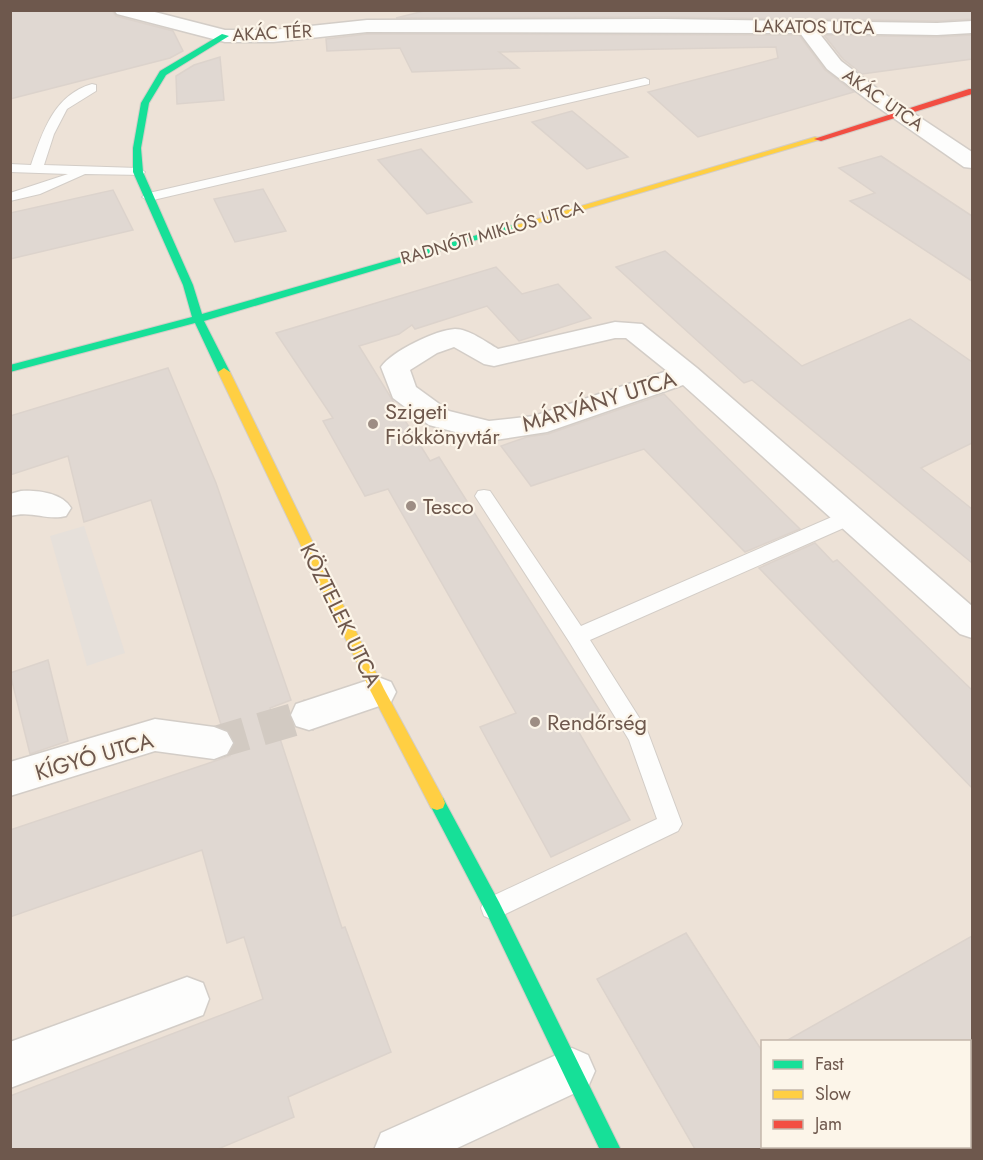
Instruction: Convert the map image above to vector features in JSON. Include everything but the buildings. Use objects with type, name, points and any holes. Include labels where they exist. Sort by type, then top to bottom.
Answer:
[{"type":"street","name":"AKÁC TÉR","points":[[123,10],[225,36],[273,36],[367,26]]},
{"type":"street","name":"AKÁC TÉR","points":[[319,13],[367,26]]},
{"type":"street","name":"LAKATOS UTCA","points":[[367,26],[664,25],[937,29],[972,27]]},
{"type":"street","name":"AKÁC UTCA","points":[[805,27],[834,65],[972,162]]},
{"type":"street","name":"KÖZTELEK UTCA","points":[[225,36],[163,73],[145,103],[137,148],[138,172],[188,285],[198,319],[378,692],[493,908],[611,1149]]},
{"type":"street","name":"RADNÓTI MIKLÓS UTCA","points":[[10,369],[198,319],[901,114],[972,91]]},
{"type":"street","name":"MÁRVÁNY UTCA","points":[[687,374],[537,425],[489,431],[439,418],[403,392],[396,367],[427,347],[456,338],[494,358],[615,330],[633,330],[687,374],[848,518],[972,624]]},
{"type":"street","points":[[10,505],[21,501],[47,504],[55,508]]},
{"type":"street","points":[[309,715],[378,692]]},
{"type":"street","name":"KÍGYÓ UTCA","points":[[10,779],[155,735],[214,744]]},
{"type":"street","points":[[10,1065],[187,999]]},
{"type":"street","points":[[398,1149],[572,1071]]},
{"type":"lane","points":[[149,197],[645,82]]},
{"type":"lane","points":[[36,168],[48,134],[62,107],[92,88]]},
{"type":"lane","points":[[10,168],[138,172]]},
{"type":"lane","points":[[10,197],[35,191],[84,172]]},
{"type":"lane","points":[[484,496],[577,636],[639,737],[670,824],[493,908]]},
{"type":"lane","points":[[577,636],[848,518]]},
{"type":"shaded area","points":[[10,11],[972,11],[972,1149],[11,1149]]},
{"type":"shaded area","points":[[84,526],[125,653],[87,666],[50,536]]},
{"type":"tunnel","points":[[214,743],[309,715]]},
{"type":"traffic: fast","points":[[224,372],[198,319],[188,285],[138,172],[137,148],[145,103],[163,73],[225,36]]},
{"type":"traffic: fast","points":[[10,369],[198,319],[515,227]]},
{"type":"traffic: fast","points":[[437,803],[493,908],[611,1150]]},
{"type":"traffic: slow","points":[[515,227],[818,139]]},
{"type":"traffic: slow","points":[[224,372],[378,692],[437,803]]},
{"type":"traffic: jam","points":[[818,139],[972,91]]},
{"type":"place","name":"Szigeti Fiókkönyvtár","points":[[373,424]]},
{"type":"place","name":"Tesco","points":[[411,506]]},
{"type":"place","name":"Rendőrség","points":[[535,722]]}]
